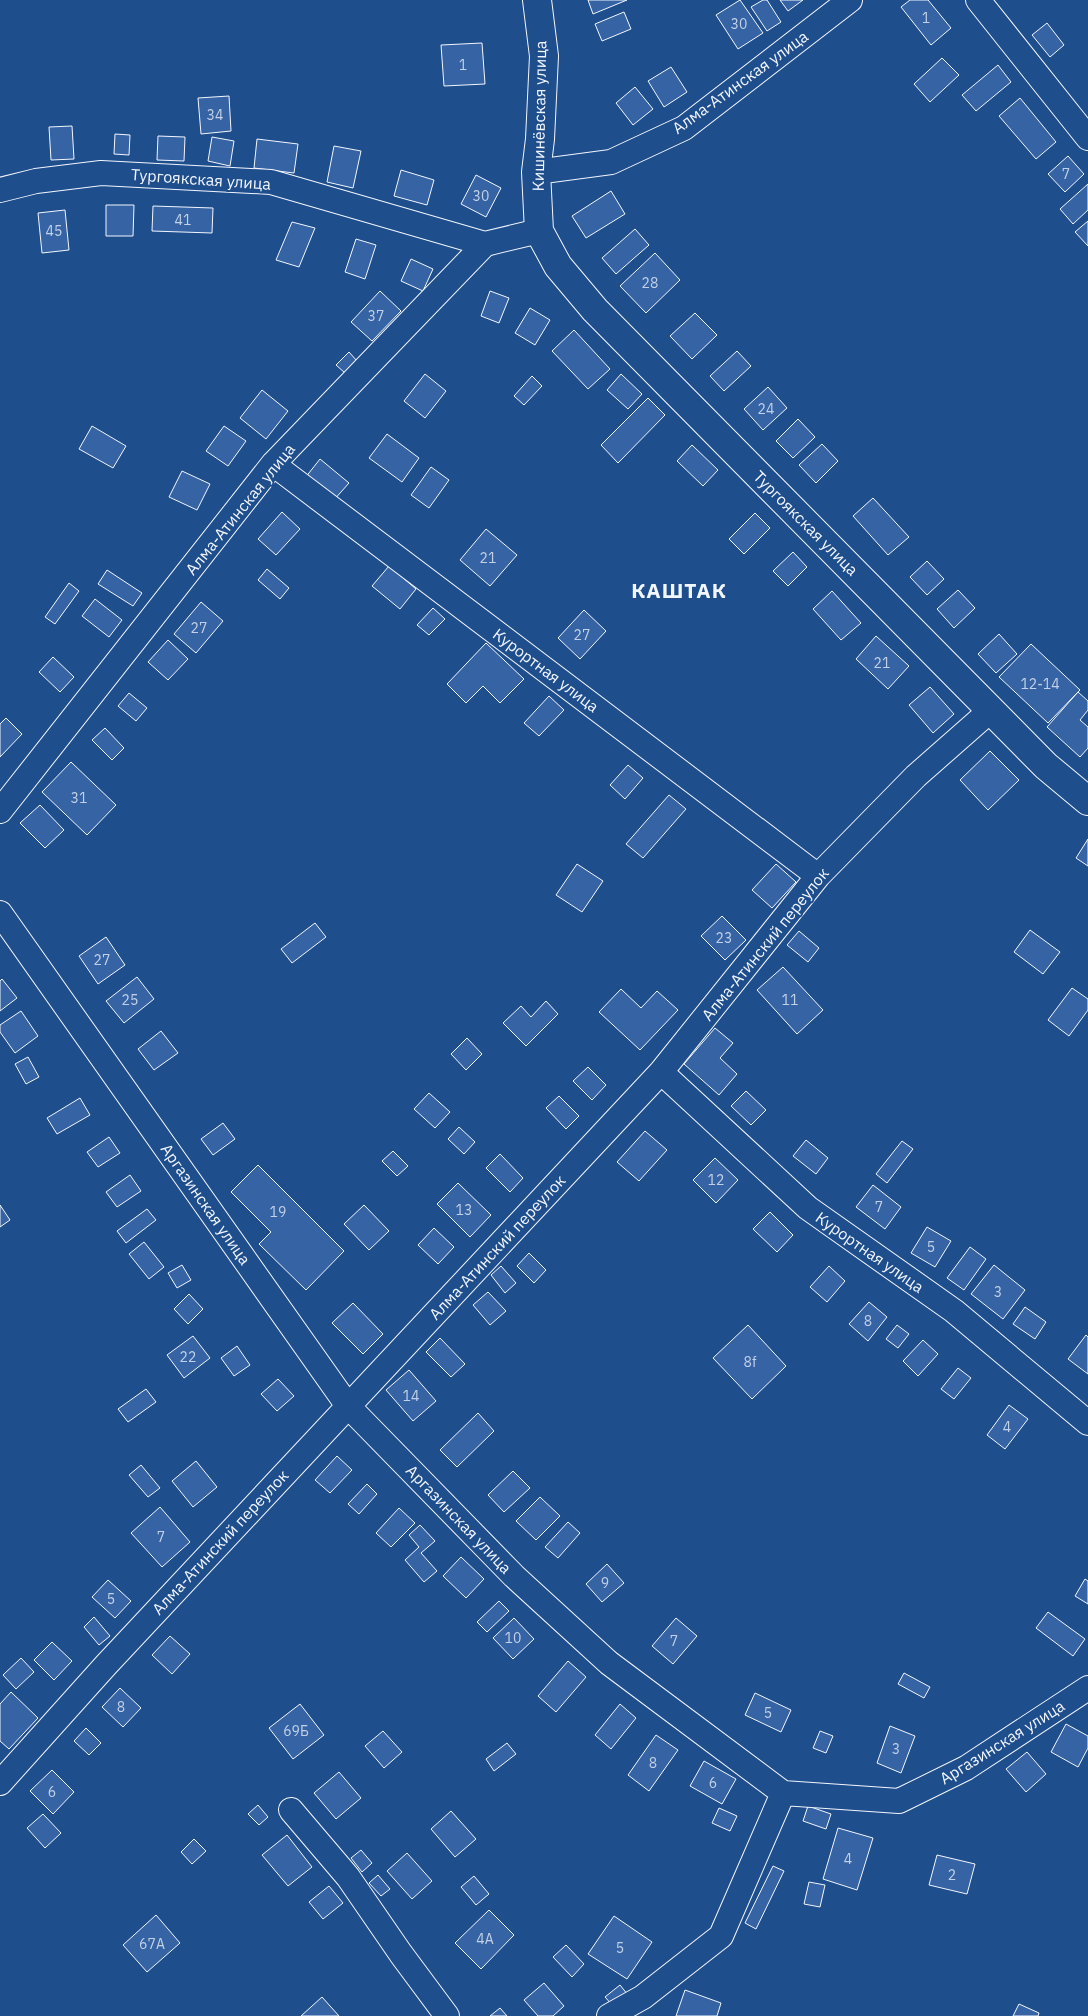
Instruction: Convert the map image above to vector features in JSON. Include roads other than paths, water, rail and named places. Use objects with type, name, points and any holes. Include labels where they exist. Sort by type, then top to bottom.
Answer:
[{"type":"main road","name":"Кишинёвская улица","points":[[536,0],[544,56],[540,139],[536,172],[539,232]]},
{"type":"main road","name":"Тургоякская улица","points":[[539,232],[558,266],[594,310],[1046,766],[1088,801]]},
{"type":"street","name":"Алма-Атинская улица","points":[[536,172],[610,162],[684,128],[850,0]]},
{"type":"street","points":[[978,0],[1088,138]]},
{"type":"street","name":"Тургоякская улица","points":[[0,190],[36,181],[101,173],[271,182],[485,244]]},
{"type":"street","points":[[485,244],[539,232]]},
{"type":"street","name":"Алма-Атинская улица","points":[[0,811],[273,464],[485,244]]},
{"type":"street","name":"Курортная улица","points":[[273,464],[818,876]]},
{"type":"street","name":"Алма-Атинский переулок","points":[[0,1783],[106,1665],[661,1072],[818,876],[916,776],[991,710]]},
{"type":"street","name":"Аргазинская улица","points":[[0,913],[348,1406],[514,1576],[609,1662],[783,1793],[899,1801],[966,1768],[1088,1688]]},
{"type":"street","name":"Курортная улица","points":[[661,1072],[808,1208],[954,1311],[1088,1422]]},
{"type":"street","points":[[609,2016],[644,1997],[721,1936],[783,1793]]},
{"type":"street","points":[[291,1810],[348,1877],[447,2016]]},
{"type":"district","name":"КАШТАК","points":[[679,591]]}]
